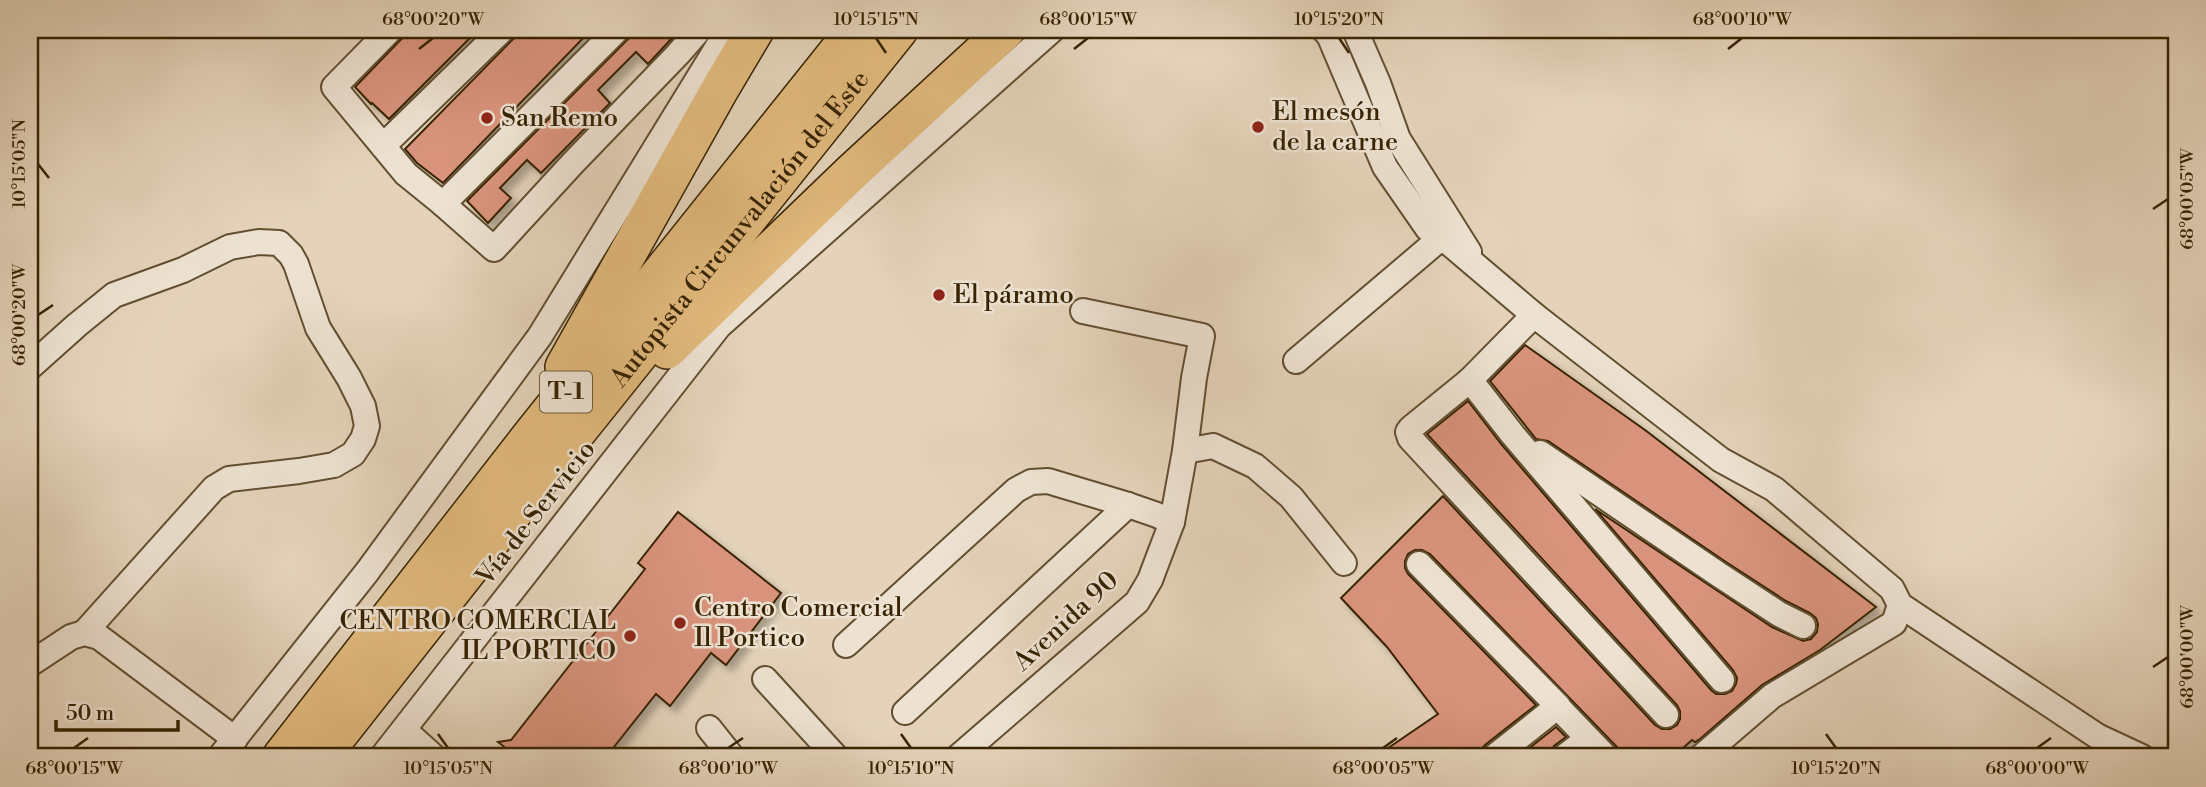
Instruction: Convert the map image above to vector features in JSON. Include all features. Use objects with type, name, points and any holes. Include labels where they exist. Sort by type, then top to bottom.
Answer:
[{"type":"highway","points":[[547,442],[569,357],[755,30]]},
{"type":"highway","name":"Autopista Circunvalación del Este","points":[[321,757],[547,442],[855,30]]},
{"type":"highway","name":"Autopista Circunvalación del Este","points":[[281,757],[899,30]]},
{"type":"highway","points":[[547,442],[852,172],[1006,30]]},
{"type":"street","points":[[390,30],[334,88],[406,174],[494,249],[698,30]]},
{"type":"street","points":[[383,146],[502,30]]},
{"type":"street","points":[[443,204],[617,30]]},
{"type":"street","points":[[84,633],[99,637],[227,748],[367,572],[540,336],[728,30]]},
{"type":"street","name":"Vía de Servicio","points":[[382,757],[719,326],[1052,30]]},
{"type":"street","points":[[1324,30],[1329,35],[1385,167],[1428,229],[1442,237],[1534,315],[1721,460],[1774,489],[1892,589],[1900,605],[2097,736],[2142,757]]},
{"type":"street","points":[[1355,30],[1398,139],[1478,268]]},
{"type":"street","points":[[1296,361],[1442,237]]},
{"type":"street","points":[[30,367],[114,295],[183,270],[230,247],[260,242],[279,243],[296,264],[318,328],[349,377],[363,406],[367,426],[363,439],[353,454],[334,465],[229,479],[214,488],[84,633],[71,637],[30,664]]},
{"type":"street","name":"Avenida 90","points":[[963,756],[1136,603],[1150,580],[1172,522],[1202,336],[1083,311]]},
{"type":"street","points":[[1534,315],[1470,380],[1408,432],[1410,438],[1666,715]]},
{"type":"street","points":[[1470,380],[1513,435],[1722,680]]},
{"type":"street","points":[[1513,435],[1718,574],[1779,614],[1803,626]]},
{"type":"street","points":[[1185,451],[1213,446],[1255,466],[1291,497],[1344,563]]},
{"type":"street","points":[[846,645],[1016,489],[1031,482],[1048,481],[1128,505],[1172,522]]},
{"type":"street","points":[[905,712],[1128,505]]},
{"type":"street","points":[[1419,564],[1558,706],[1494,757]]},
{"type":"street","points":[[1703,757],[1772,696],[1894,623],[1900,605]]},
{"type":"street","points":[[765,679],[836,757]]},
{"type":"street","points":[[1558,707],[1606,757]]},
{"type":"street","points":[[709,728],[732,757]]},
{"type":"street","points":[[404,730],[434,757]]},
{"type":"building","points":[[410,30],[478,30],[389,119],[355,87]]},
{"type":"building","points":[[522,30],[591,30],[443,183],[417,163],[405,149]]},
{"type":"building","points":[[637,30],[665,30],[673,37],[648,64],[636,52],[598,90],[610,103],[541,173],[527,160],[500,188],[511,198],[488,223],[467,201]]},
{"type":"building","points":[[1525,345],[1645,430],[1876,607],[1820,650],[1762,685],[1700,739],[1695,742],[1692,740],[1673,757],[1620,757],[1617,747],[1430,554],[1415,550],[1408,554],[1405,561],[1408,574],[1536,705],[1485,745],[1479,757],[1375,757],[1438,714],[1387,647],[1341,598],[1443,496],[1655,725],[1670,729],[1677,725],[1680,719],[1677,705],[1427,434],[1468,401],[1502,445],[1716,694],[1732,691],[1737,678],[1733,670],[1595,509],[1772,627],[1803,641],[1811,639],[1817,632],[1816,618],[1810,613],[1786,601],[1726,562],[1548,441],[1536,439],[1490,381]]},
{"type":"building","name":"Centro Comercial Il Portico","points":[[678,512],[781,593],[726,665],[711,653],[670,706],[656,694],[606,757],[517,757],[498,742],[511,740],[645,569],[638,563]]},
{"type":"building","points":[[1556,727],[1566,737],[1554,746],[1549,757],[1518,757]]},
{"type":"place","name":"San Remo","points":[[487,118]]},
{"type":"place","name":"El mesón de la carne","points":[[1258,127]]},
{"type":"place","name":"El páramo","points":[[939,295]]},
{"type":"place","name":"Centro Comercial Il Portico","points":[[680,623]]},
{"type":"place","name":"CENTRO COMERCIAL IL PORTICO","points":[[630,636]]}]
